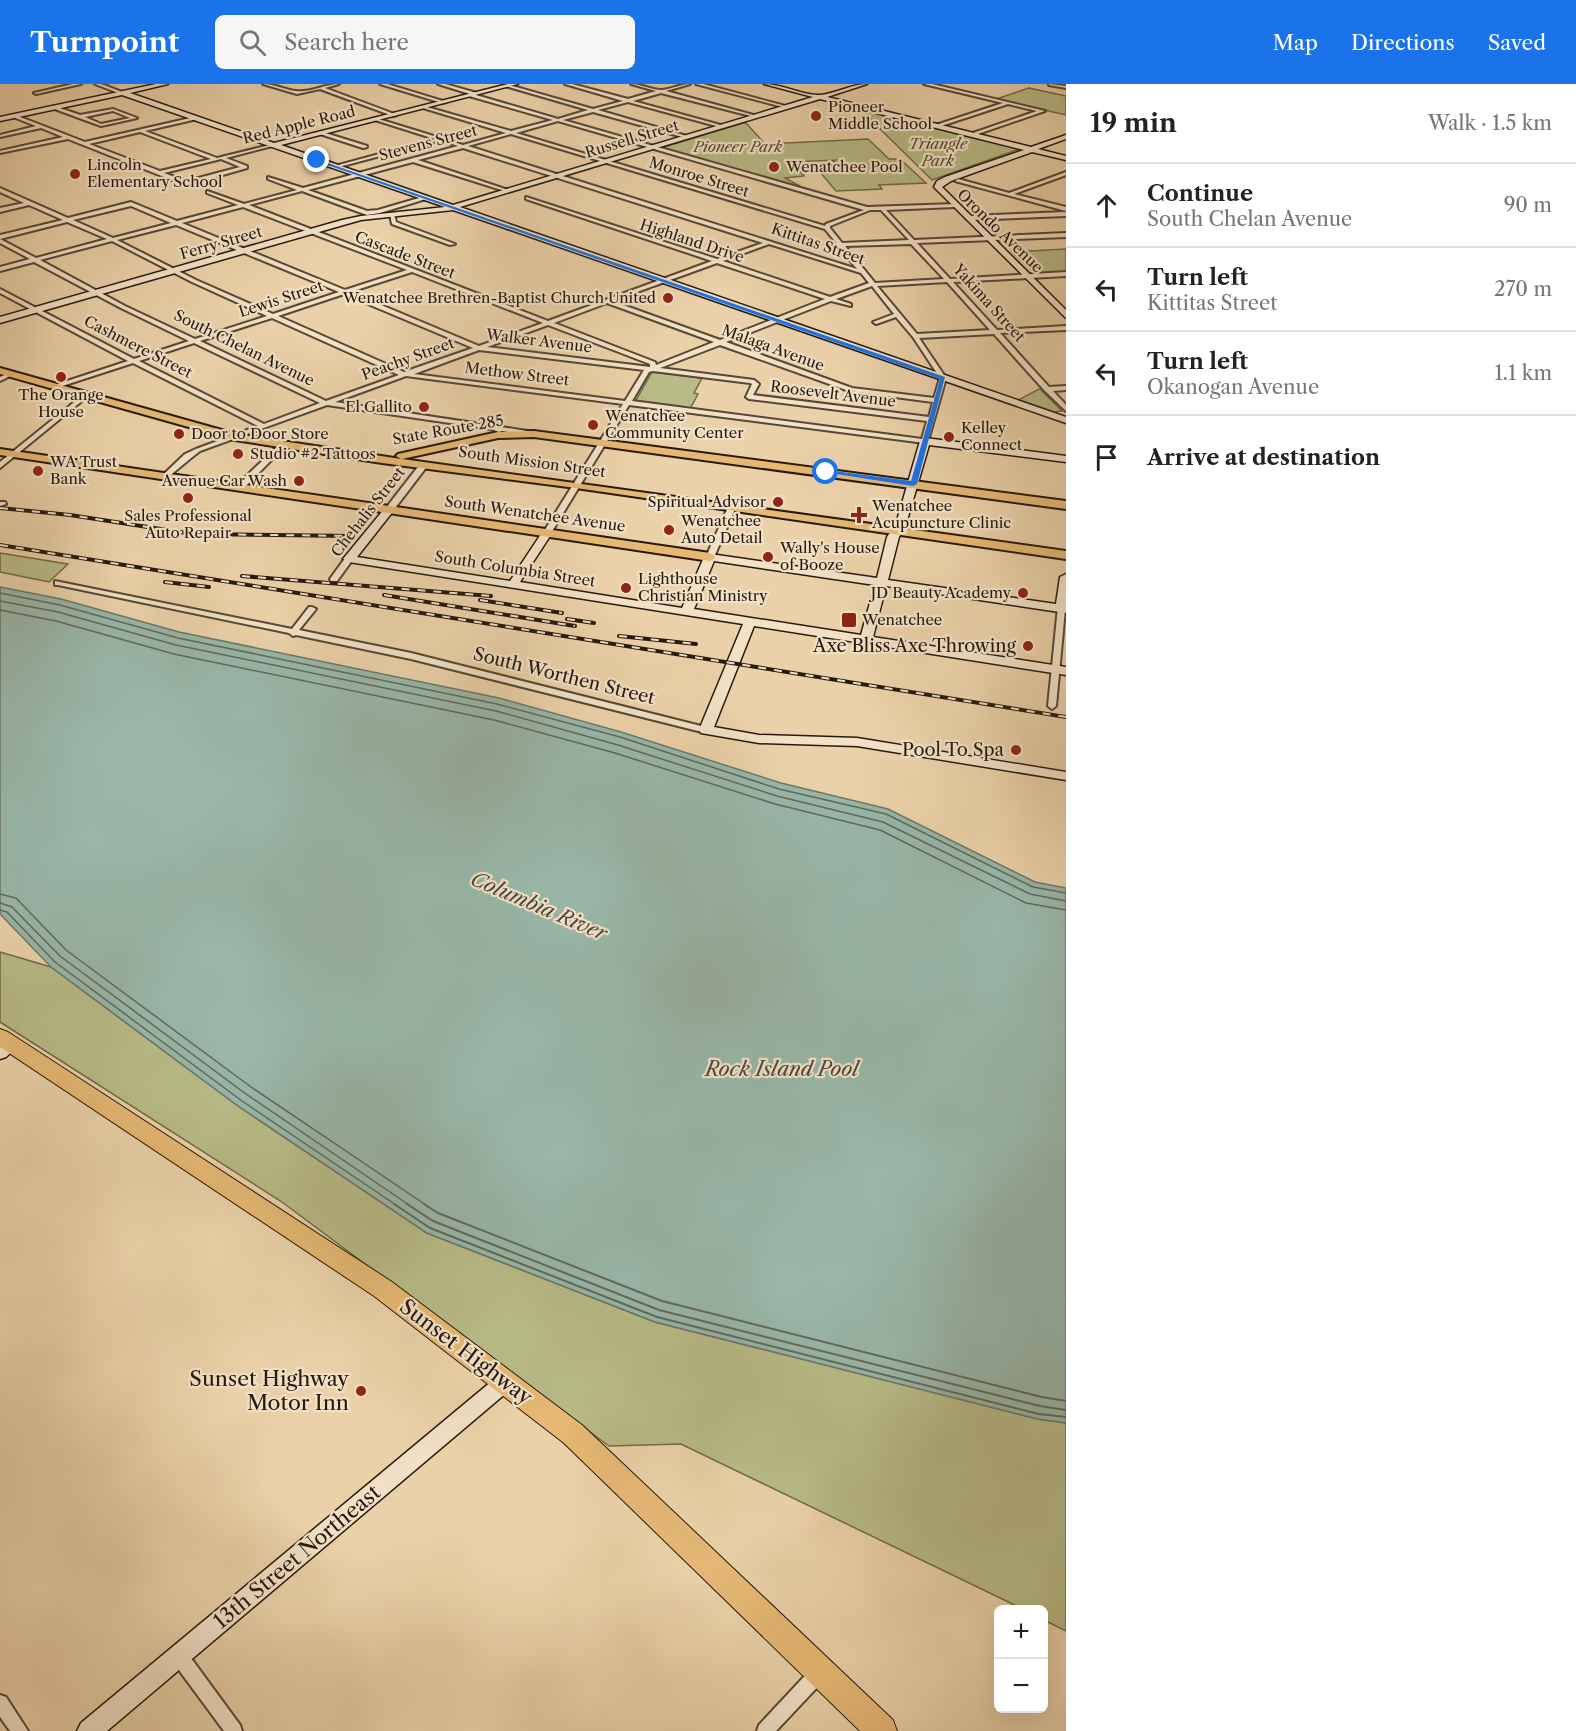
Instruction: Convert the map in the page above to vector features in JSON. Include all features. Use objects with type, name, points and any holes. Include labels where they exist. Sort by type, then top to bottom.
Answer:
[{"type":"highway","name":"Sunset Highway","points":[[4,1044],[383,1289],[573,1434],[882,1731]]},
{"type":"main road","name":"South Mission Street","points":[[4,375],[235,437],[382,460],[576,485],[1066,555]]},
{"type":"main road","name":"State Route 285","points":[[368,456],[420,454],[497,431],[603,442]]},
{"type":"main road","points":[[424,465],[418,460],[420,457],[439,453],[463,442]]},
{"type":"main road","points":[[603,442],[1066,505]]},
{"type":"main road","name":"South Wenatchee Avenue","points":[[0,452],[710,556]]},
{"type":"street","points":[[36,93],[79,84]]},
{"type":"street","points":[[97,84],[1066,420]]},
{"type":"street","points":[[0,119],[165,84]]},
{"type":"street","points":[[265,84],[294,93],[337,84]]},
{"type":"street","points":[[382,84],[444,102]]},
{"type":"street","name":"Yakima Street","points":[[440,84],[890,217]]},
{"type":"street","name":"Red Apple Road","points":[[158,173],[515,84]]},
{"type":"street","points":[[567,84],[722,126]]},
{"type":"street","points":[[633,84],[755,116]]},
{"type":"street","name":"Stevens Street","points":[[0,269],[304,190],[688,84]]},
{"type":"street","points":[[698,84],[787,107]]},
{"type":"street","points":[[767,84],[1066,158]]},
{"type":"street","name":"Russell Street","points":[[453,207],[864,84]]},
{"type":"street","points":[[926,84],[1043,111],[972,135]]},
{"type":"street","points":[[989,84],[1008,84]]},
{"type":"street","points":[[1051,84],[1066,87]]},
{"type":"street","points":[[321,86],[395,115]]},
{"type":"street","points":[[507,86],[688,136]]},
{"type":"street","points":[[938,126],[1008,103]]},
{"type":"street","points":[[54,107],[80,117],[101,125],[135,118],[113,110],[80,117]]},
{"type":"street","name":"Monroe Street","points":[[425,107],[827,228]]},
{"type":"street","points":[[15,116],[184,182],[245,168],[140,130]]},
{"type":"street","points":[[86,143],[195,118]]},
{"type":"street","name":"Kittitas Street","points":[[377,119],[863,272],[915,336],[943,378]]},
{"type":"street","points":[[0,136],[43,126]]},
{"type":"street","points":[[322,133],[365,147]]},
{"type":"street","points":[[0,152],[69,136]]},
{"type":"street","points":[[1017,154],[1066,137]]},
{"type":"street","points":[[337,167],[440,139]]},
{"type":"street","points":[[1015,145],[1021,149],[1017,154]]},
{"type":"street","name":"Orondo Avenue","points":[[1017,154],[948,179],[940,183],[938,187],[1066,315]]},
{"type":"street","points":[[412,160],[506,191]]},
{"type":"street","points":[[1010,195],[1066,173]]},
{"type":"street","points":[[270,178],[371,213],[426,198]]},
{"type":"street","points":[[1051,179],[1066,183]]},
{"type":"street","points":[[958,181],[1066,209]]},
{"type":"street","name":"Methow Street","points":[[0,190],[113,240],[272,316],[404,374],[1066,459]]},
{"type":"street","name":"Cascade Street","points":[[209,192],[653,363],[653,369]]},
{"type":"street","name":"Highland Drive","points":[[528,198],[849,305]]},
{"type":"street","points":[[0,210],[30,203]]},
{"type":"street","points":[[424,214],[439,209],[441,203]]},
{"type":"street","name":"Walker Avenue","points":[[68,220],[131,204],[479,348],[755,382]]},
{"type":"street","points":[[863,272],[827,228],[828,225],[867,209],[954,205]]},
{"type":"street","name":"Ferry Street","points":[[0,320],[361,218],[424,214],[453,207]]},
{"type":"street","name":"Yakima Street","points":[[882,208],[1066,409]]},
{"type":"street","points":[[969,218],[1066,214]]},
{"type":"street","points":[[392,215],[394,223],[452,244]]},
{"type":"street","points":[[0,239],[68,220]]},
{"type":"street","points":[[841,245],[1066,235]]},
{"type":"street","name":"South Chelan Avenue","points":[[0,239],[96,292],[325,403],[497,431]]},
{"type":"street","name":"Peachy Street","points":[[167,476],[188,456],[235,437],[768,243]]},
{"type":"street","name":"Lewis Street","points":[[54,387],[413,270]]},
{"type":"street","points":[[512,586],[647,371],[859,287],[1066,274]]},
{"type":"street","name":"Cashmere Street","points":[[0,291],[264,426]]},
{"type":"street","name":"Malaga Avenue","points":[[606,302],[851,390],[936,400]]},
{"type":"street","points":[[876,322],[898,314]]},
{"type":"street","points":[[915,336],[1066,327]]},
{"type":"street","points":[[866,640],[893,537],[898,530],[913,484],[943,378]]},
{"type":"street","name":"Roosevelt Avenue","points":[[755,382],[749,397],[931,419]]},
{"type":"street","points":[[1046,389],[1066,388]]},
{"type":"street","points":[[0,466],[85,396]]},
{"type":"street","points":[[240,487],[283,444]]},
{"type":"street","name":"Chehalis Street","points":[[334,579],[424,465]]},
{"type":"street","points":[[686,613],[732,507]]},
{"type":"street","name":"South Wenatchee Avenue","points":[[710,556],[1064,609]]},
{"type":"street","name":"South Columbia Street","points":[[349,559],[1061,670]]},
{"type":"street","points":[[1052,706],[1061,670],[1066,577]]},
{"type":"street","name":"South Worthen Street","points":[[58,583],[411,656],[749,739],[856,742],[1066,776]]},
{"type":"street","points":[[293,633],[312,609]]},
{"type":"street","points":[[706,730],[749,623]]},
{"type":"street","name":"13th Street Northeast","points":[[89,1731],[505,1382]]},
{"type":"street","points":[[179,1656],[234,1731]]},
{"type":"street","points":[[765,1731],[820,1671]]},
{"type":"street","points":[[0,1703],[20,1731]]},
{"type":"green space","points":[[1029,88],[1066,96],[1066,115],[996,99]]},
{"type":"green space","name":"Triangle Park","points":[[864,110],[1017,150],[932,180],[877,126]]},
{"type":"green space","name":"Pioneer Park","points":[[746,123],[765,144],[868,139],[889,159],[900,159],[926,183],[879,185],[882,189],[836,191],[819,171],[836,160],[792,162],[804,176],[785,178],[800,186],[797,187],[661,148]]},
{"type":"green space","points":[[1066,249],[1066,272],[1035,273],[1012,252]]},
{"type":"green space","points":[[652,372],[702,378],[694,393],[698,394],[690,409],[635,402]]},
{"type":"green space","points":[[1039,389],[1062,411],[1054,412],[1018,400]]},
{"type":"green space","points":[[0,553],[68,564],[49,582],[0,572]]},
{"type":"green space","points":[[0,952],[51,967],[238,1106],[427,1233],[655,1322],[1038,1419],[1066,1423],[1066,1631],[1048,1622],[1048,1605],[1015,1605],[681,1444],[609,1446],[282,1202],[0,1022]]},
{"type":"water","name":"Rock Island Pool","points":[[0,587],[61,599],[179,632],[499,698],[621,732],[781,783],[888,809],[1035,882],[1066,888],[1066,1423],[1038,1419],[655,1322],[427,1233],[238,1106],[51,967],[0,914]]},
{"type":"railway","points":[[0,508],[70,515],[193,534],[354,536]]},
{"type":"railway","points":[[0,545],[1066,717]]},
{"type":"railway","points":[[242,576],[491,596]]},
{"type":"railway","points":[[165,582],[209,587]]},
{"type":"railway","points":[[384,595],[575,626]]},
{"type":"railway","points":[[480,600],[562,613]]},
{"type":"railway","points":[[567,619],[594,623]]},
{"type":"railway","points":[[619,636],[696,644]]},
{"type":"place","name":"Pioneer Middle School","points":[[816,116]]},
{"type":"place","name":"Wenatchee Pool","points":[[774,167]]},
{"type":"place","name":"Lincoln Elementary School","points":[[75,174]]},
{"type":"place","name":"Wenatchee Brethren-Baptist Church United","points":[[668,298]]},
{"type":"place","name":"The Orange House","points":[[61,377]]},
{"type":"place","name":"El Gallito","points":[[424,407]]},
{"type":"place","name":"Wenatchee Community Center","points":[[593,425]]},
{"type":"place","name":"Door to Door Store","points":[[179,434]]},
{"type":"place","name":"Kelley Connect","points":[[949,437]]},
{"type":"place","name":"Studio #2 Tattoos","points":[[238,454]]},
{"type":"place","name":"WA Trust Bank","points":[[38,471]]},
{"type":"place","name":"Avenue Car Wash","points":[[299,481]]},
{"type":"place","name":"Sales Professional Auto Repair","points":[[188,498]]},
{"type":"place","name":"Spiritual Advisor","points":[[778,502]]},
{"type":"place","name":"Wenatchee Acupuncture Clinic","points":[[859,515]]},
{"type":"place","name":"Wenatchee Auto Detail","points":[[669,530]]},
{"type":"place","name":"Wally's House of Booze","points":[[768,557]]},
{"type":"place","name":"Lighthouse Christian Ministry","points":[[626,588]]},
{"type":"place","name":"JD Beauty Academy","points":[[1023,593]]},
{"type":"place","name":"Wenatchee","points":[[849,620]]},
{"type":"place","name":"Axe Bliss Axe Throwing","points":[[1028,646]]},
{"type":"place","name":"Pool To Spa","points":[[1016,750]]},
{"type":"place","name":"Sunset Highway Motor Inn","points":[[361,1391]]},
{"type":"route","points":[[317,160],[943,378],[913,484],[826,472]]},
{"type":"water label","name":"Columbia River","points":[[539,906]]}]
